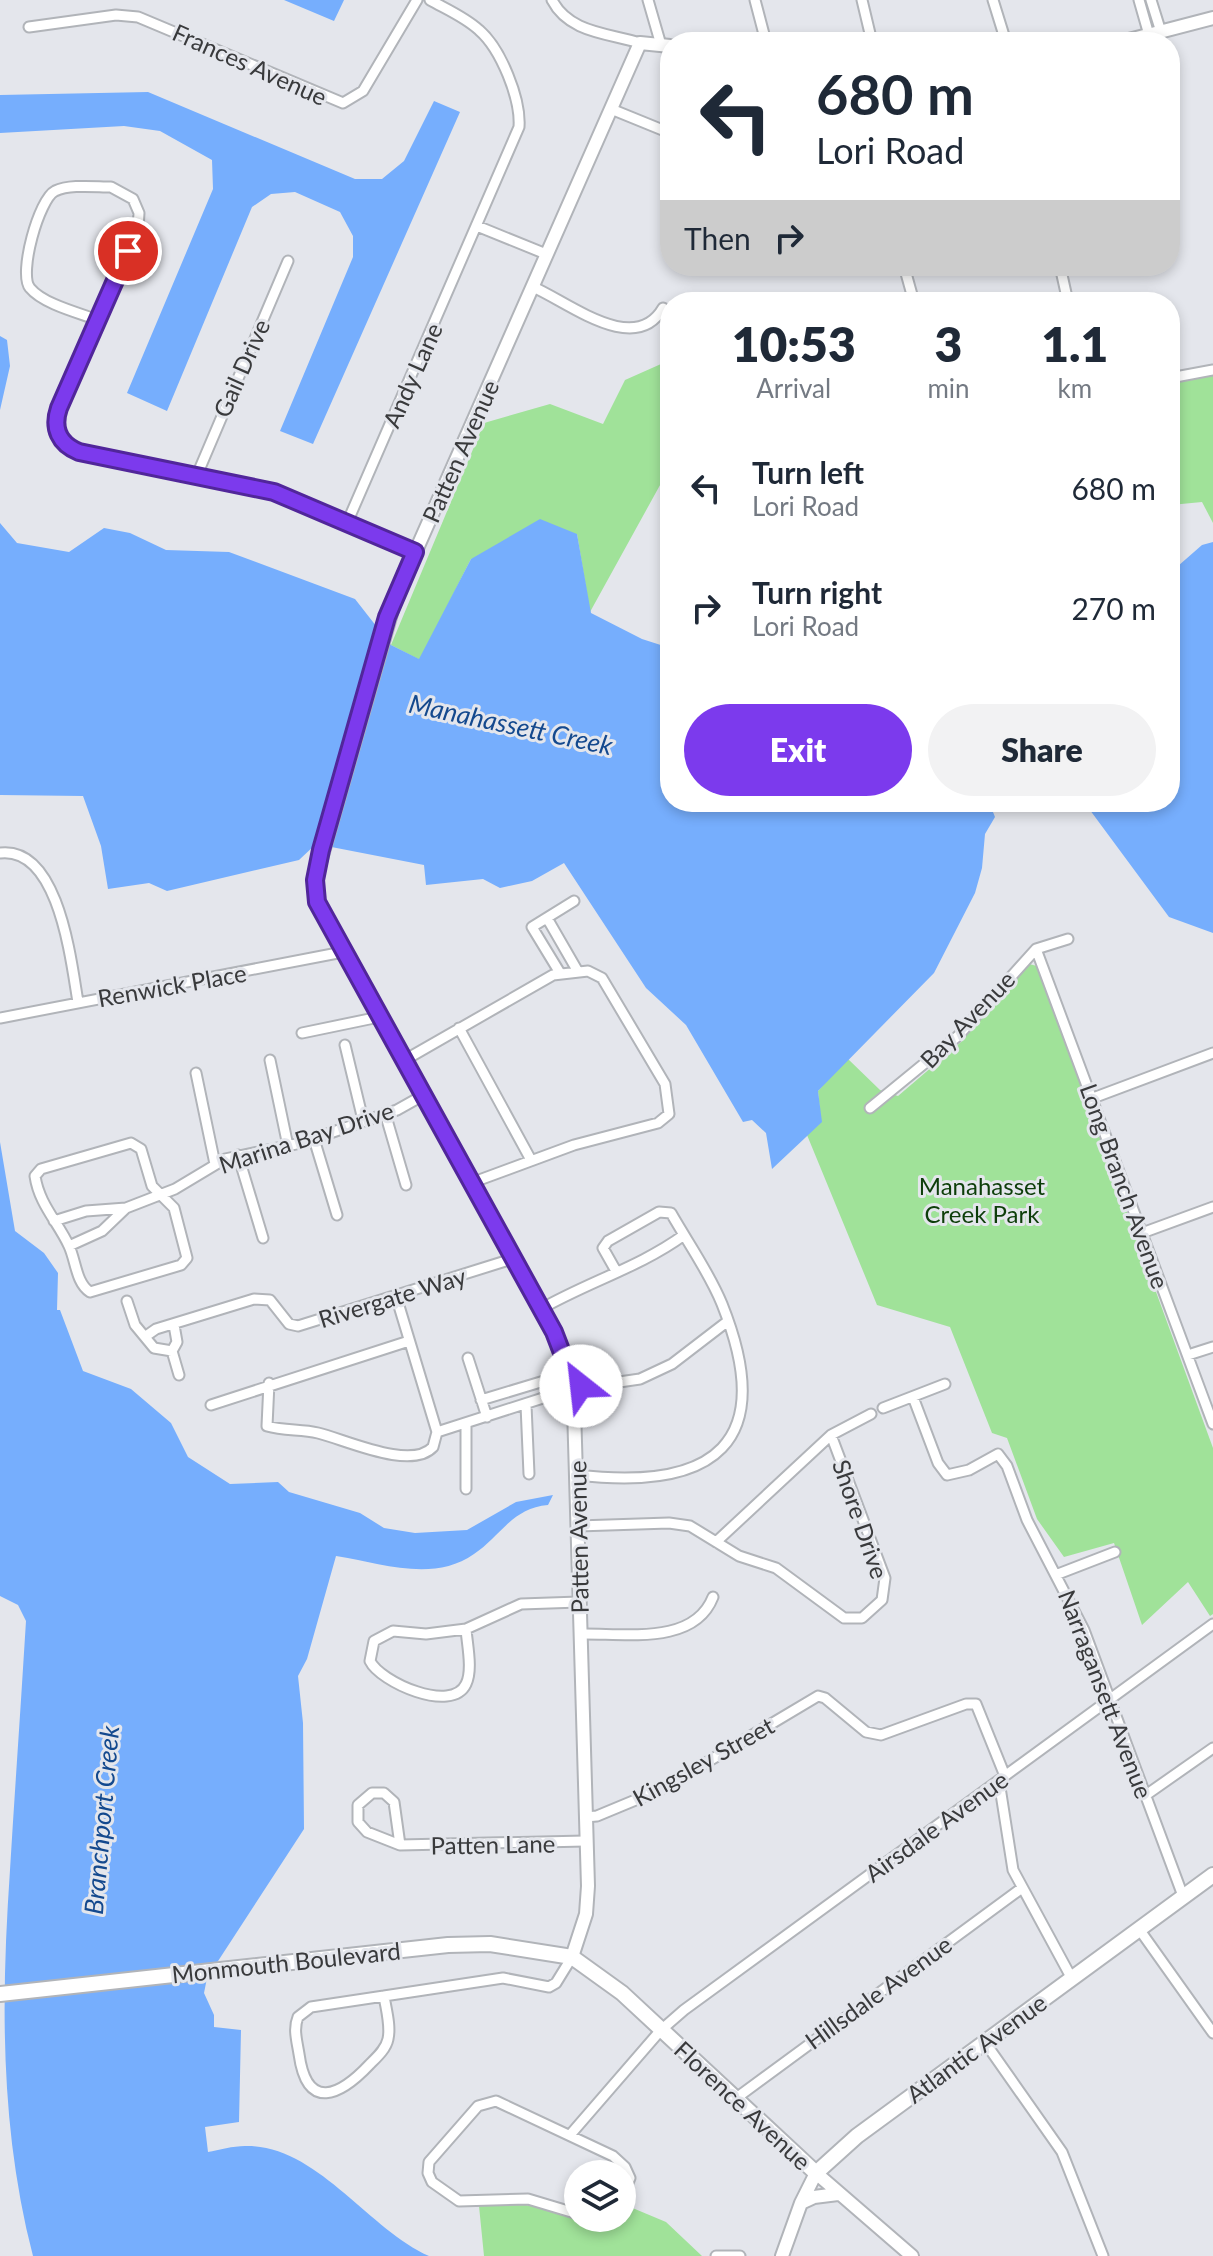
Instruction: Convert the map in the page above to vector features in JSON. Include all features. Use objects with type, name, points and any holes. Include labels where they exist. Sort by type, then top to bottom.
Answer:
[{"type":"main road","name":"Atlantic Avenue","points":[[816,2173],[857,2136],[1213,1875]]},
{"type":"main road","name":"Monmouth Boulevard","points":[[0,1994],[253,1964],[473,1943],[513,1946],[572,1957]]},
{"type":"main road","name":"Florence Avenue","points":[[572,1957],[622,1993],[816,2173]]},
{"type":"street","name":"Frances Avenue","points":[[29,27],[116,15],[138,17],[343,103],[363,91],[417,0]]},
{"type":"street","name":"Andy Lane","points":[[347,523],[519,127],[515,91],[486,37],[472,24],[430,0]]},
{"type":"street","points":[[552,0],[560,14],[577,26],[660,45]]},
{"type":"street","points":[[648,0],[661,32]]},
{"type":"street","points":[[755,0],[763,32]]},
{"type":"street","points":[[862,0],[870,32]]},
{"type":"street","points":[[993,0],[1003,32]]},
{"type":"street","points":[[1139,0],[1155,32]]},
{"type":"street","points":[[1151,0],[1155,32]]},
{"type":"street","points":[[1159,32],[1213,18]]},
{"type":"street","name":"Patten Avenue","points":[[572,1957],[586,1914],[585,1817],[577,1475],[571,1389],[565,1356],[343,952],[317,902],[315,880],[387,617],[640,43]]},
{"type":"street","points":[[611,109],[660,129]]},
{"type":"street","points":[[98,320],[36,293],[25,277],[43,205],[57,190],[111,187],[128,193],[137,206],[138,229],[98,320],[56,415],[62,441],[79,452],[274,492],[415,552]]},
{"type":"street","points":[[477,226],[546,254]]},
{"type":"street","name":"Gail Drive","points":[[197,475],[288,261]]},
{"type":"street","points":[[533,287],[610,325],[628,329],[651,323],[660,312]]},
{"type":"street","points":[[1180,376],[1213,370]]},
{"type":"street","points":[[0,853],[26,858],[43,874],[62,924],[78,1002]]},
{"type":"street","points":[[560,973],[532,927],[574,901]]},
{"type":"street","points":[[547,918],[577,970]]},
{"type":"street","name":"Bay Avenue","points":[[870,1108],[958,1036],[1036,949],[1068,939]]},
{"type":"street","name":"Long Branch Avenue","points":[[1036,949],[1213,1424]]},
{"type":"street","name":"Renwick Place","points":[[0,1018],[343,952]]},
{"type":"street","points":[[403,1061],[560,973],[577,970],[588,971],[602,978],[665,1084],[669,1114],[650,1127],[574,1145],[471,1183]]},
{"type":"street","points":[[302,1033],[379,1017]]},
{"type":"street","points":[[459,1028],[531,1160]]},
{"type":"street","points":[[345,1045],[363,1120]]},
{"type":"street","points":[[1093,1098],[1213,1053]]},
{"type":"street","points":[[270,1060],[288,1146]]},
{"type":"street","points":[[196,1073],[215,1164]]},
{"type":"street","name":"Marina Bay Drive","points":[[54,1221],[86,1211],[126,1208],[161,1195],[215,1164],[238,1155],[314,1139],[422,1096]]},
{"type":"street","points":[[385,1113],[406,1185]]},
{"type":"street","points":[[314,1139],[337,1215]]},
{"type":"street","points":[[131,1143],[141,1149],[152,1186],[174,1208],[187,1254],[181,1265],[90,1292],[83,1286],[69,1246],[54,1221],[40,1195],[37,1172],[131,1143]]},
{"type":"street","points":[[238,1155],[263,1238]]},
{"type":"street","points":[[1142,1233],[1213,1207]]},
{"type":"street","points":[[69,1246],[102,1231],[126,1208]]},
{"type":"street","points":[[577,1475],[651,1478],[696,1466],[724,1449],[739,1424],[743,1405],[736,1348],[728,1321],[714,1288],[669,1211],[633,1223],[603,1248],[616,1271]]},
{"type":"street","points":[[541,1309],[616,1271],[649,1259],[684,1235]]},
{"type":"street","name":"Rivergate Way","points":[[146,1336],[156,1329],[262,1298],[276,1305],[289,1324],[298,1326],[512,1259]]},
{"type":"street","points":[[269,1383],[270,1398],[265,1422],[270,1427],[319,1433],[371,1450],[422,1455],[433,1447],[437,1432],[396,1296]]},
{"type":"street","points":[[127,1301],[135,1325],[154,1348],[172,1351]]},
{"type":"street","points":[[437,1432],[571,1389],[625,1384],[655,1373],[728,1321]]},
{"type":"street","points":[[174,1325],[177,1342],[172,1351],[179,1375]]},
{"type":"street","points":[[211,1405],[269,1383],[409,1341]]},
{"type":"street","points":[[1188,1355],[1213,1347]]},
{"type":"street","points":[[468,1358],[487,1417]]},
{"type":"street","points":[[481,1400],[544,1381]]},
{"type":"street","points":[[883,1408],[945,1384]]},
{"type":"street","name":"Narragansett Avenue","points":[[913,1397],[938,1463],[947,1475],[969,1470],[998,1454],[1007,1466],[1031,1527],[1058,1574],[1084,1630],[1183,1896]]},
{"type":"street","points":[[526,1405],[529,1474]]},
{"type":"street","name":"Shore Drive","points":[[716,1542],[831,1435],[871,1414]]},
{"type":"street","points":[[466,1424],[466,1489]]},
{"type":"street","name":"Shore Drive","points":[[578,1526],[677,1523],[690,1526],[739,1556],[776,1568],[844,1618],[862,1618],[874,1610],[884,1596],[885,1578],[831,1435]]},
{"type":"street","points":[[1058,1574],[1115,1552]]},
{"type":"street","points":[[580,1634],[675,1631],[700,1619],[713,1597]]},
{"type":"street","points":[[466,1629],[468,1680],[456,1694],[436,1697],[423,1694],[382,1676],[372,1666],[371,1647],[387,1632],[426,1634],[466,1629],[521,1604],[579,1602]]},
{"type":"street","name":"Airsdale Avenue","points":[[570,2135],[660,2031],[1213,1624]]},
{"type":"street","name":"Kingsley Street","points":[[585,1817],[597,1816],[662,1789],[818,1696],[825,1698],[866,1732],[881,1735],[966,1704],[976,1704],[1002,1778]]},
{"type":"street","points":[[1146,1795],[1213,1748]]},
{"type":"street","points":[[1002,1778],[1011,1861],[1022,1888],[1071,1977]]},
{"type":"street","name":"Patten Lane","points":[[400,1845],[394,1802],[384,1793],[366,1795],[356,1811],[358,1822],[367,1832],[400,1845],[585,1841]]},
{"type":"street","name":"Hillsdale Avenue","points":[[735,2099],[1022,1888]]},
{"type":"street","points":[[1139,1929],[1213,2033]]},
{"type":"street","points":[[384,1996],[389,2034],[385,2048],[344,2089],[332,2093],[311,2086],[301,2069],[295,2027],[298,2017],[311,2007],[503,1978],[549,1987],[556,1983],[572,1957]]},
{"type":"street","points":[[984,2041],[1062,2152],[1103,2256]]},
{"type":"street","points":[[564,2210],[528,2199],[459,2201],[432,2182],[428,2173],[433,2157],[478,2106],[489,2101],[502,2102],[617,2160]]},
{"type":"street","name":"Florence Avenue","points":[[816,2173],[912,2256]]},
{"type":"street","name":"Atlantic Avenue","points":[[782,2256],[801,2203],[816,2173]]},
{"type":"street","points":[[801,2203],[814,2197],[838,2194]]},
{"type":"street","points":[[716,2256],[740,2256]]},
{"type":"green space","points":[[660,364],[660,485],[590,612],[577,534],[471,559],[420,660],[391,645],[484,423],[550,404],[603,424],[625,380]]},
{"type":"green space","points":[[1213,371],[1213,523],[1202,502],[1180,504],[1180,378]]},
{"type":"green space","name":"Manahasset Creek Park","points":[[1023,966],[1037,966],[1213,1448],[1213,1614],[1210,1616],[1188,1582],[1142,1625],[1114,1543],[1064,1557],[1037,1519],[1007,1438],[992,1433],[950,1327],[877,1305],[807,1135],[821,1122],[818,1091],[847,1058],[880,1090],[898,1096],[961,1042]]},
{"type":"green space","points":[[511,2203],[540,2207],[564,2215],[564,2232],[636,2232],[636,2209],[666,2222],[702,2256],[484,2256],[479,2206]]},
{"type":"water","points":[[284,0],[344,0],[334,21]]},
{"type":"water","points":[[148,92],[355,179],[382,179],[404,161],[434,101],[460,112],[313,444],[280,431],[353,257],[353,236],[340,212],[295,192],[271,194],[252,207],[167,411],[127,393],[213,189],[212,160],[160,131],[124,126],[0,133],[0,95]]},
{"type":"water","points":[[0,336],[7,340],[10,366],[0,410]]},
{"type":"water","name":"Manahassett Creek","points":[[540,519],[577,534],[591,613],[660,645],[660,812],[993,812],[995,817],[985,834],[982,868],[975,893],[934,973],[818,1091],[822,1122],[772,1169],[766,1133],[752,1120],[743,1122],[686,1025],[646,988],[564,863],[532,881],[500,888],[483,879],[426,885],[424,865],[316,844],[299,860],[167,891],[149,883],[108,889],[101,846],[83,796],[0,795],[0,523],[17,543],[69,552],[104,528],[130,533],[166,550],[229,552],[355,599],[391,645],[419,659],[471,559]]},
{"type":"water","points":[[1213,542],[1213,933],[1169,917],[1091,812],[1180,812],[1180,564],[1202,545]]},
{"type":"water","name":"Branchport Creek","points":[[0,1142],[15,1231],[44,1253],[58,1273],[57,1310],[60,1310],[83,1371],[131,1389],[171,1423],[188,1457],[230,1484],[278,1482],[289,1492],[360,1513],[384,1528],[415,1533],[467,1530],[516,1502],[553,1495],[548,1505],[525,1511],[474,1554],[441,1568],[406,1568],[336,1556],[307,1659],[298,1676],[303,1723],[304,1829],[207,1978],[204,1993],[214,2015],[214,2027],[241,2030],[239,2122],[205,2127],[208,2152],[245,2146],[271,2149],[295,2159],[341,2190],[406,2243],[429,2256],[33,2256],[14,2161],[6,2064],[7,1919],[26,1621],[18,1605],[0,1596]]},
{"type":"route","points":[[128,251],[56,415],[62,441],[79,452],[274,492],[415,552],[387,617],[376,653],[321,850],[315,880],[317,902],[554,1332],[565,1356],[571,1389],[581,1386]]}]
